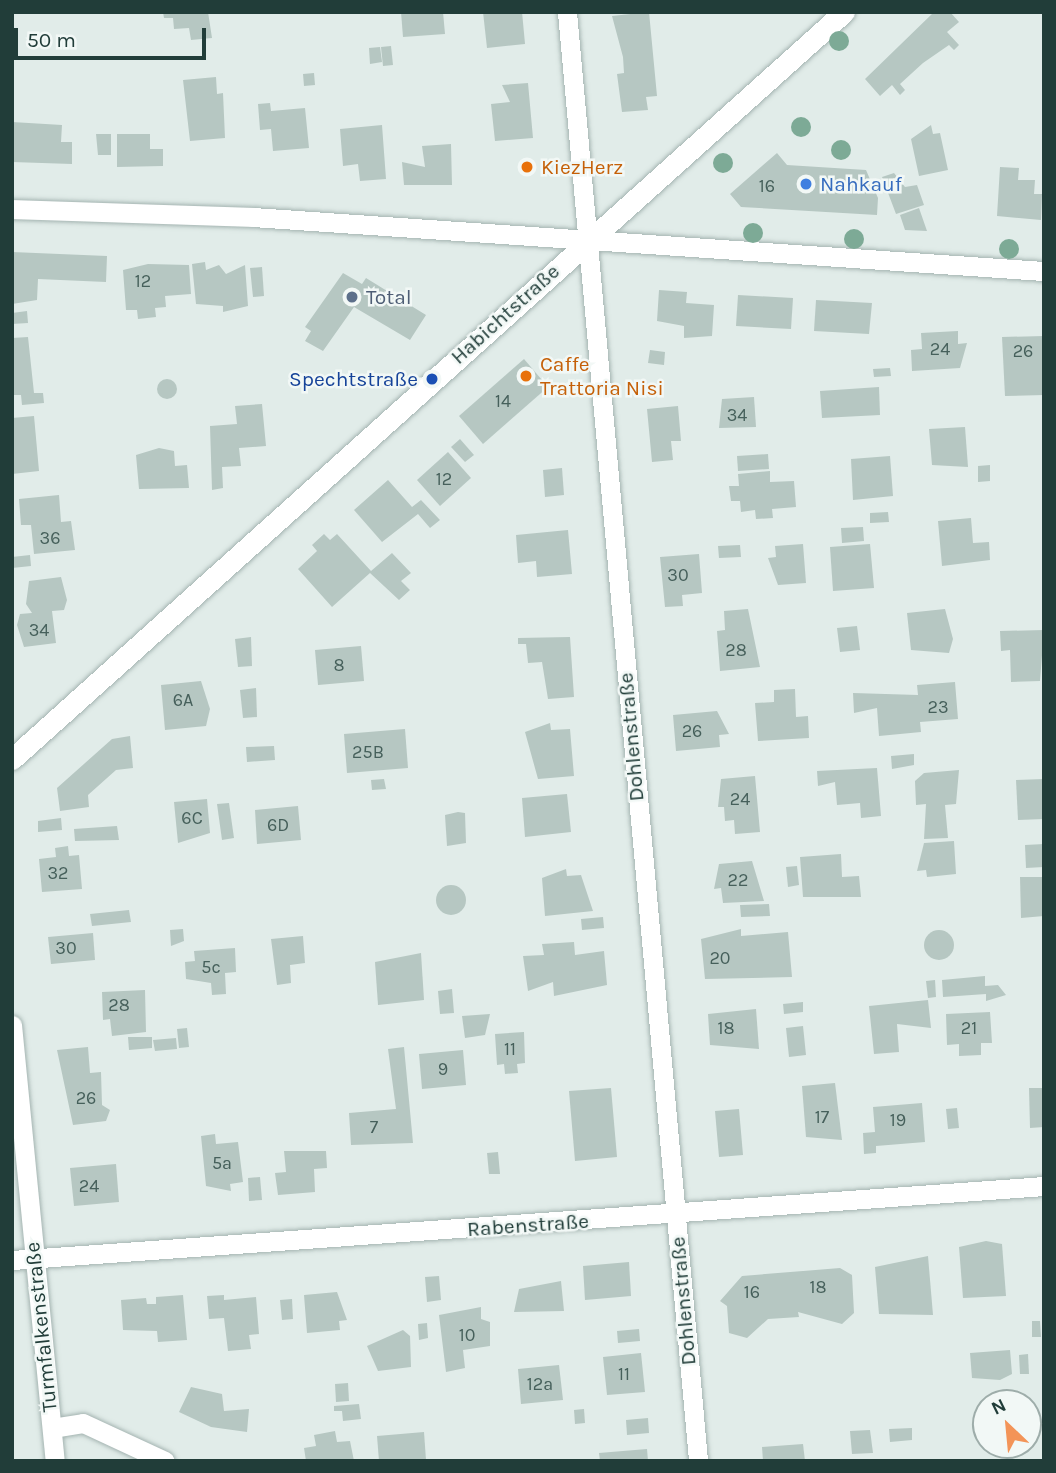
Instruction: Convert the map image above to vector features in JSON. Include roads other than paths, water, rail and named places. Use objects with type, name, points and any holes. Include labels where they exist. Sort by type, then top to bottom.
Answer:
[{"type":"main road","name":"Habichtstraße","points":[[12,759],[844,12]]},
{"type":"street","name":"Dohlenstraße","points":[[567,12],[698,1461]]},
{"type":"street","points":[[12,209],[253,218],[1044,271]]},
{"type":"street","name":"Turmfalkenstraße","points":[[12,1026],[55,1461]]},
{"type":"street","name":"Rabenstraße","points":[[12,1260],[675,1215],[1044,1186]]},
{"type":"street","points":[[52,1427],[83,1423],[164,1461]]},
{"type":"place","name":"KiezHerz","points":[[527,167]]},
{"type":"place","name":"Nahkauf","points":[[806,184]]},
{"type":"place","name":"Total","points":[[352,297]]},
{"type":"place","name":"Caffe Trattoria Nisi","points":[[526,376]]},
{"type":"place","name":"Spechtstraße","points":[[432,379]]}]
